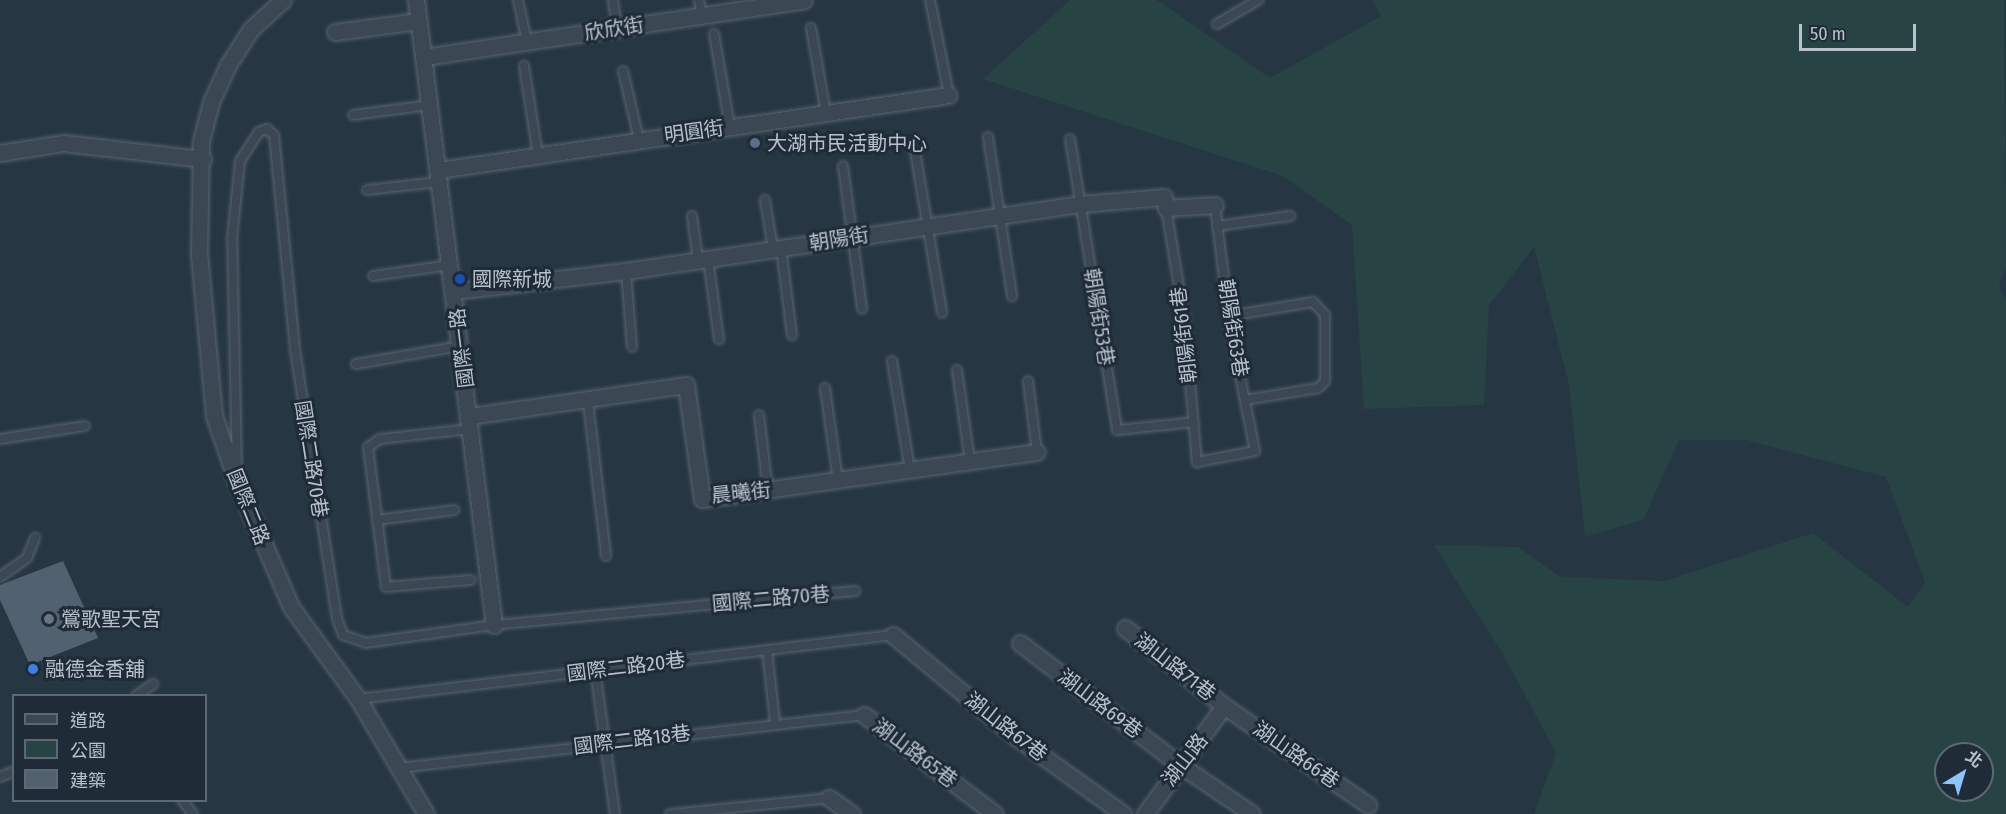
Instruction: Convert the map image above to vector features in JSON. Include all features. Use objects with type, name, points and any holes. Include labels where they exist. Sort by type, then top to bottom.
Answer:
[{"type":"street","points":[[0,153],[64,143],[203,159],[201,141],[211,102],[228,65],[251,29],[282,0]]},
{"type":"street","name":"國際一路","points":[[416,0],[455,291],[494,626]]},
{"type":"street","name":"欣欣街","points":[[424,57],[617,28],[700,8],[804,0]]},
{"type":"street","points":[[335,32],[418,21]]},
{"type":"street","name":"明圓街","points":[[439,176],[538,155],[949,95]]},
{"type":"street","name":"國際二路","points":[[203,159],[199,254],[214,416],[236,479],[291,607],[358,699],[426,814]]},
{"type":"street","name":"朝陽街","points":[[455,291],[626,271],[1081,204],[1164,197],[1166,208],[1215,205]]},
{"type":"street","name":"晨曦街","points":[[470,423],[686,385],[702,499],[1037,452]]},
{"type":"street","name":"湖山路71巷","points":[[1125,628],[1224,706]]},
{"type":"street","name":"湖山路67巷","points":[[893,635],[1016,737],[1123,814]]},
{"type":"street","name":"湖山路69巷","points":[[1020,643],[1180,765],[1252,814]]},
{"type":"street","name":"湖山路","points":[[1145,814],[1224,706]]},
{"type":"street","name":"湖山路66巷","points":[[1224,706],[1368,805]]},
{"type":"street","name":"湖山路65巷","points":[[864,715],[995,814]]},
{"type":"street","points":[[829,798],[852,814]]},
{"type":"lane","points":[[518,0],[527,42]]},
{"type":"lane","points":[[613,0],[617,28]]},
{"type":"lane","points":[[930,0],[949,95]]},
{"type":"lane","points":[[1217,24],[1258,0]]},
{"type":"lane","points":[[811,28],[826,113]]},
{"type":"lane","points":[[714,34],[730,127]]},
{"type":"lane","points":[[524,66],[538,155]]},
{"type":"lane","points":[[623,71],[639,140]]},
{"type":"lane","points":[[353,115],[430,105]]},
{"type":"lane","name":"國際二路70巷","points":[[236,479],[239,447],[232,239],[234,210],[240,161],[259,132],[267,129],[274,135],[295,350],[343,635],[366,643],[494,626],[855,591]]},
{"type":"lane","points":[[988,137],[1012,296]]},
{"type":"lane","name":"朝陽街53巷","points":[[1070,139],[1117,430],[1194,422]]},
{"type":"lane","points":[[915,151],[942,313]]},
{"type":"lane","points":[[843,166],[862,309]]},
{"type":"lane","points":[[367,190],[439,176]]},
{"type":"lane","points":[[765,200],[777,248],[792,335]]},
{"type":"lane","name":"朝陽街63巷","points":[[1197,462],[1255,451],[1229,316],[1215,205]]},
{"type":"lane","name":"朝陽街61巷","points":[[1166,208],[1185,323],[1197,462]]},
{"type":"lane","points":[[692,216],[719,339]]},
{"type":"lane","points":[[1218,226],[1290,216]]},
{"type":"lane","points":[[373,276],[451,265]]},
{"type":"lane","points":[[626,271],[632,347]]},
{"type":"lane","points":[[1229,316],[1313,302],[1325,315],[1325,381],[1318,388],[1245,400]]},
{"type":"lane","points":[[356,364],[461,346]]},
{"type":"lane","points":[[892,361],[910,470]]},
{"type":"lane","points":[[957,370],[970,461]]},
{"type":"lane","points":[[1028,381],[1037,452]]},
{"type":"lane","points":[[825,388],[838,480]]},
{"type":"lane","points":[[588,402],[606,556]]},
{"type":"lane","points":[[759,415],[768,490]]},
{"type":"lane","points":[[470,423],[380,439],[368,447],[386,587],[471,580]]},
{"type":"lane","points":[[0,439],[86,426]]},
{"type":"lane","points":[[377,520],[454,510]]},
{"type":"lane","points":[[0,577],[27,558],[35,538]]},
{"type":"lane","name":"國際二路20巷","points":[[358,699],[893,635]]},
{"type":"lane","points":[[767,650],[775,722]]},
{"type":"lane","points":[[595,670],[615,814]]},
{"type":"lane","points":[[139,694],[153,684]]},
{"type":"lane","name":"國際二路18巷","points":[[399,768],[775,722],[864,715]]},
{"type":"lane","points":[[670,814],[829,798]]},
{"type":"lane","points":[[183,802],[193,814]]},
{"type":"green space","points":[[1070,0],[1157,0],[1270,78],[1381,16],[1371,0],[2004,0],[2006,267],[1999,287],[2006,300],[2006,814],[1534,814],[1556,753],[1504,656],[1434,545],[1518,547],[1561,577],[1664,581],[1813,533],[1908,607],[1925,582],[1886,477],[1746,440],[1679,440],[1643,520],[1585,537],[1569,385],[1534,247],[1489,305],[1484,405],[1364,409],[1352,225],[1283,176],[983,79]]},
{"type":"building","name":"鶯歌聖天宮","points":[[63,561],[98,638],[30,665],[0,600],[0,585]]},
{"type":"place","name":"大湖市民活動中心","points":[[755,143]]},
{"type":"place","name":"國際新城","points":[[460,279]]},
{"type":"place","name":"鶯歌聖天宮","points":[[49,619]]},
{"type":"place","name":"融德金香舖","points":[[33,669]]}]
